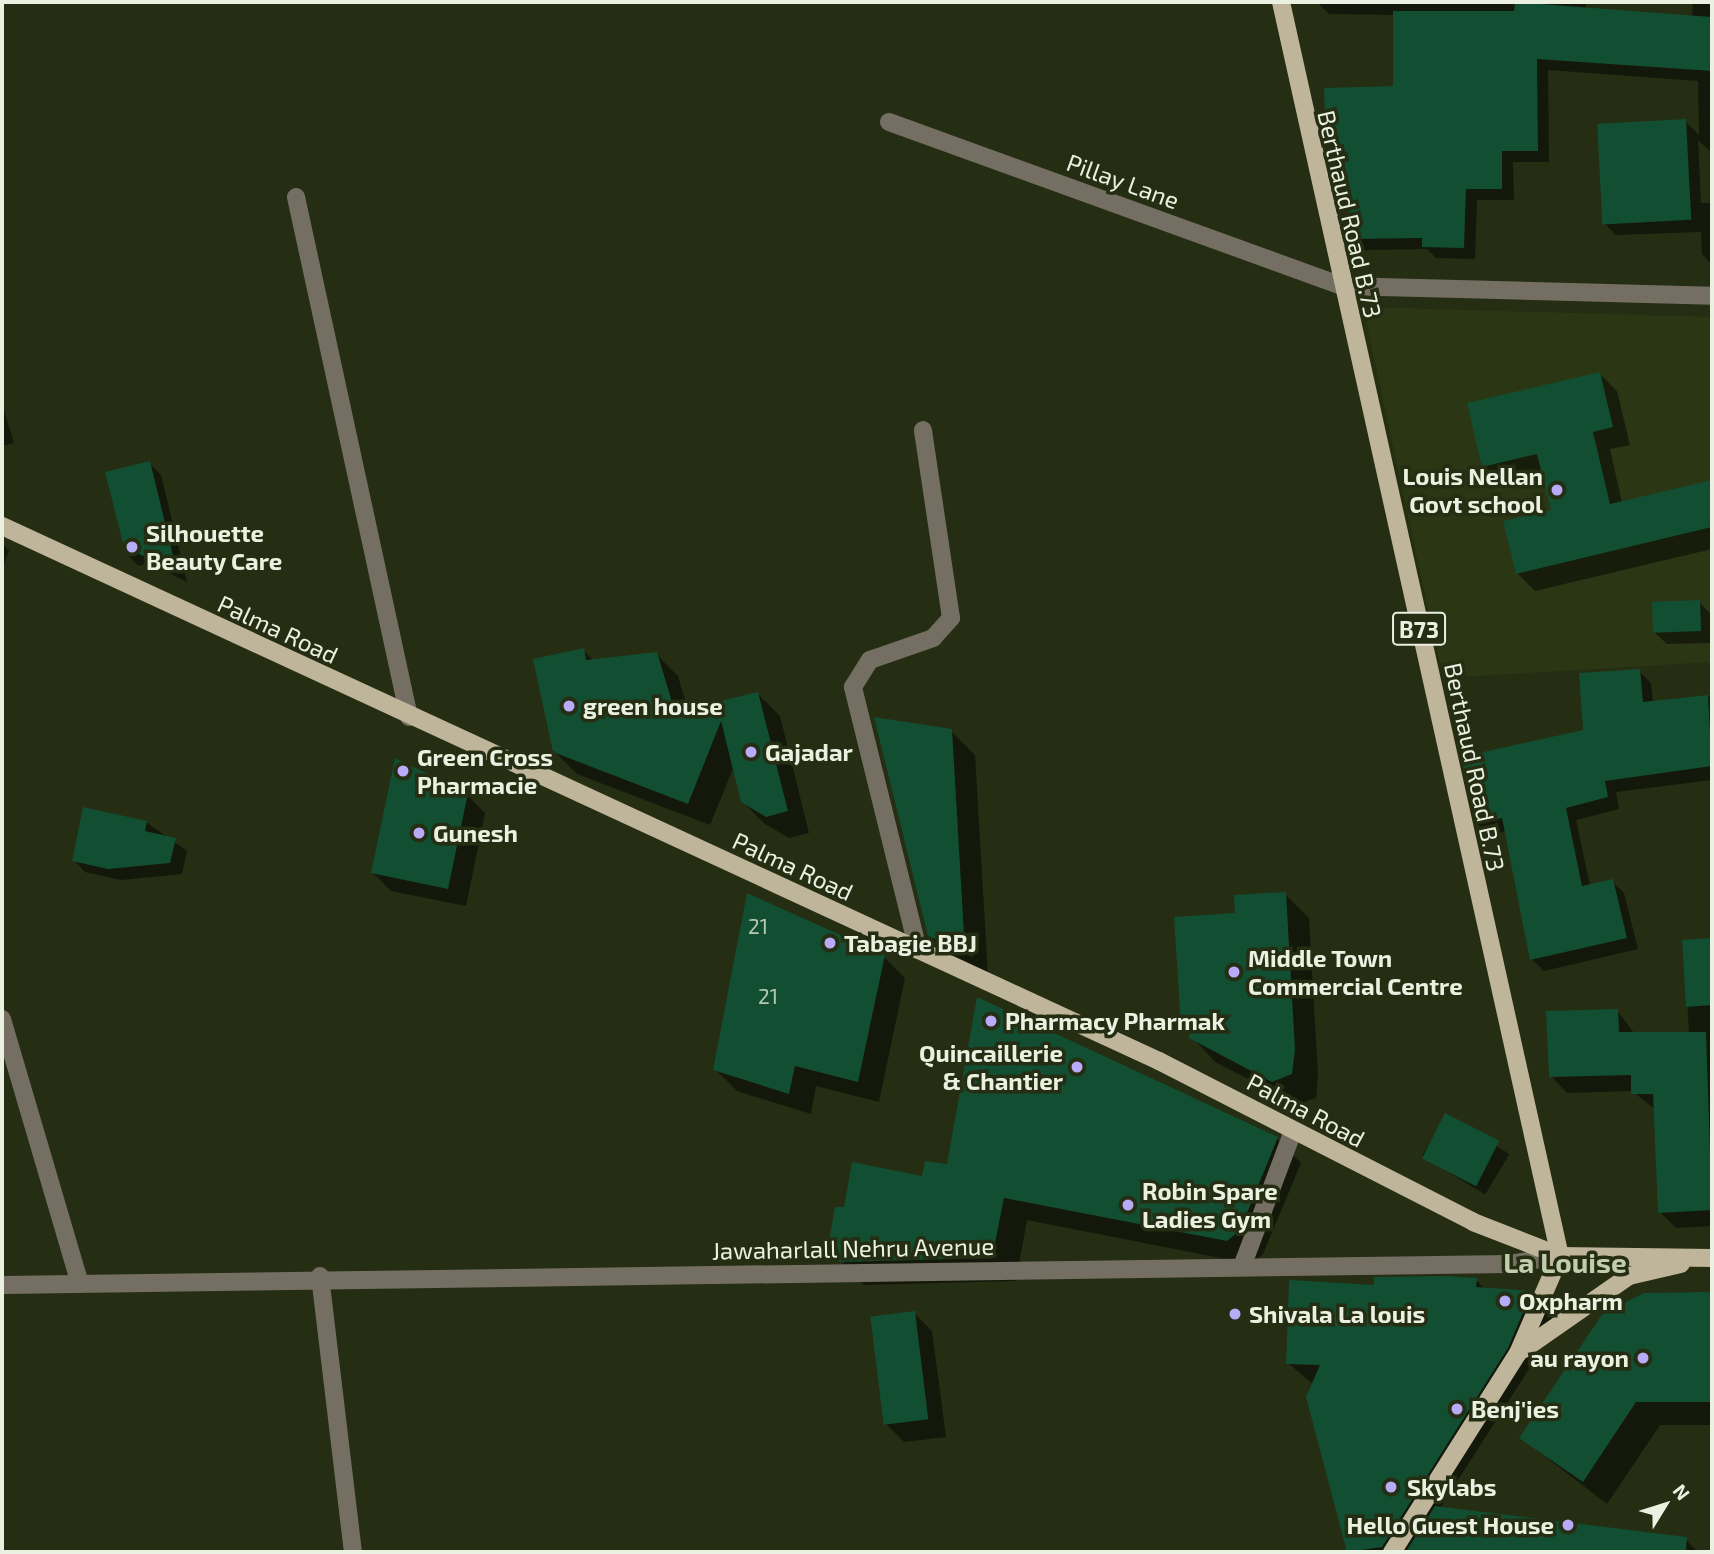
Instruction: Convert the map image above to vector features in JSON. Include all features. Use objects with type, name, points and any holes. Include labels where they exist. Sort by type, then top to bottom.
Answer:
[{"type":"main road","name":"Berthaud Road B.73","points":[[1281,2],[1341,286],[1560,1256]]},
{"type":"main road","name":"Palma Road","points":[[2,526],[409,717],[918,950],[1293,1131],[1473,1222],[1560,1256]]},
{"type":"main road","points":[[1392,1552],[1518,1353],[1560,1256],[1712,1258]]},
{"type":"main road","points":[[1518,1353],[1629,1276],[1712,1258]]},
{"type":"street","name":"Pillay Lane","points":[[889,122],[1341,286],[1712,296]]},
{"type":"street","points":[[296,197],[409,717]]},
{"type":"street","points":[[918,950],[853,687],[870,660],[933,638],[951,618],[923,430]]},
{"type":"street","points":[[2,1019],[80,1284]]},
{"type":"street","points":[[1243,1264],[1293,1131]]},
{"type":"street","name":"Jawaharlall Nehru Avenue","points":[[2,1285],[320,1276],[1243,1264],[1509,1264],[1560,1256]]},
{"type":"street","points":[[320,1276],[353,1552]]},
{"type":"shaded area","name":"Louis Nellan Govt school","points":[[1363,307],[1712,317],[1712,662],[1443,678]]},
{"type":"building","points":[[1515,2],[1712,17],[1712,71],[1537,59],[1538,151],[1502,151],[1502,189],[1466,189],[1464,248],[1422,247],[1422,238],[1350,239],[1349,194],[1336,195],[1335,143],[1326,143],[1324,88],[1393,86],[1393,11],[1514,11]]},
{"type":"building","points":[[1686,119],[1691,220],[1602,225],[1597,124]]},
{"type":"building","name":"Louis Nellan Govt school","points":[[1600,372],[1613,427],[1593,432],[1610,504],[1712,480],[1712,527],[1516,574],[1503,521],[1551,510],[1537,454],[1482,467],[1467,403]]},
{"type":"building","points":[[150,461],[177,572],[135,552],[126,555],[105,472]]},
{"type":"building","points":[[1700,600],[1701,631],[1653,633],[1652,602]]},
{"type":"building","points":[[584,648],[586,660],[657,652],[675,712],[758,692],[788,811],[766,817],[741,802],[721,721],[688,804],[553,752],[533,659]]},
{"type":"building","points":[[1640,669],[1643,702],[1708,695],[1712,766],[1605,781],[1608,797],[1566,808],[1582,886],[1613,879],[1627,938],[1530,960],[1502,818],[1476,824],[1461,757],[1583,730],[1579,673]]},
{"type":"building","points":[[874,717],[952,729],[965,952],[928,936]]},
{"type":"building","name":"Gunesh","points":[[395,758],[468,793],[448,889],[371,873]]},
{"type":"building","points":[[83,807],[147,821],[145,831],[176,838],[170,863],[108,869],[72,861]]},
{"type":"building","name":"Middle Town Commercial Centre","points":[[1286,892],[1295,1050],[1292,1074],[1272,1082],[1189,1038],[1190,1030],[1181,1027],[1174,917],[1235,913],[1234,895]]},
{"type":"building","points":[[747,893],[885,955],[858,1082],[795,1066],[789,1094],[713,1070]]},
{"type":"building","points":[[1712,938],[1712,1005],[1686,1007],[1682,940]]},
{"type":"building","points":[[977,997],[1278,1137],[1240,1230],[1227,1241],[1004,1198],[992,1258],[839,1262],[838,1249],[828,1247],[835,1207],[844,1207],[852,1162],[922,1176],[925,1161],[947,1164]]},
{"type":"building","points":[[1618,1009],[1619,1032],[1706,1032],[1712,1210],[1658,1213],[1653,1094],[1631,1094],[1631,1075],[1549,1077],[1546,1011]]},
{"type":"building","points":[[1445,1113],[1499,1141],[1476,1186],[1422,1158]]},
{"type":"building","points":[[1374,1277],[1477,1278],[1476,1287],[1532,1291],[1508,1348],[1382,1547],[1347,1552],[1306,1397],[1320,1365],[1286,1364],[1289,1280],[1374,1285]]},
{"type":"building","name":"au rayon","points":[[1712,1292],[1712,1402],[1636,1402],[1583,1482],[1519,1438],[1603,1313],[1644,1293]]},
{"type":"building","points":[[915,1311],[928,1419],[884,1425],[870,1316]]},
{"type":"building","points":[[1435,1506],[1687,1537],[1686,1552],[1407,1550]]},
{"type":"place","name":"Louis Nellan Govt school","points":[[1557,490]]},
{"type":"place","name":"Silhouette Beauty Care","points":[[132,547]]},
{"type":"place","name":"green house","points":[[569,706]]},
{"type":"place","name":"Gajadar","points":[[751,752]]},
{"type":"place","name":"Green Cross Pharmacie","points":[[403,771]]},
{"type":"place","name":"Gunesh","points":[[419,833]]},
{"type":"place","name":"Tabagie BBJ","points":[[830,943]]},
{"type":"place","name":"Middle Town Commercial Centre","points":[[1234,972]]},
{"type":"place","name":"Pharmacy Pharmak","points":[[991,1021]]},
{"type":"place","name":"Quincaillerie & Chantier","points":[[1077,1067]]},
{"type":"place","name":"Robin Spare Ladies Gym","points":[[1128,1205]]},
{"type":"place","name":"Oxpharm","points":[[1505,1301]]},
{"type":"place","name":"Shivala La louis","points":[[1235,1314]]},
{"type":"place","name":"au rayon","points":[[1643,1358]]},
{"type":"place","name":"Benj'ies","points":[[1457,1409]]},
{"type":"place","name":"Skylabs","points":[[1391,1487]]},
{"type":"place","name":"Hello Guest House","points":[[1568,1525]]},
{"type":"district","name":"La Louise","points":[[1565,1262]]}]
